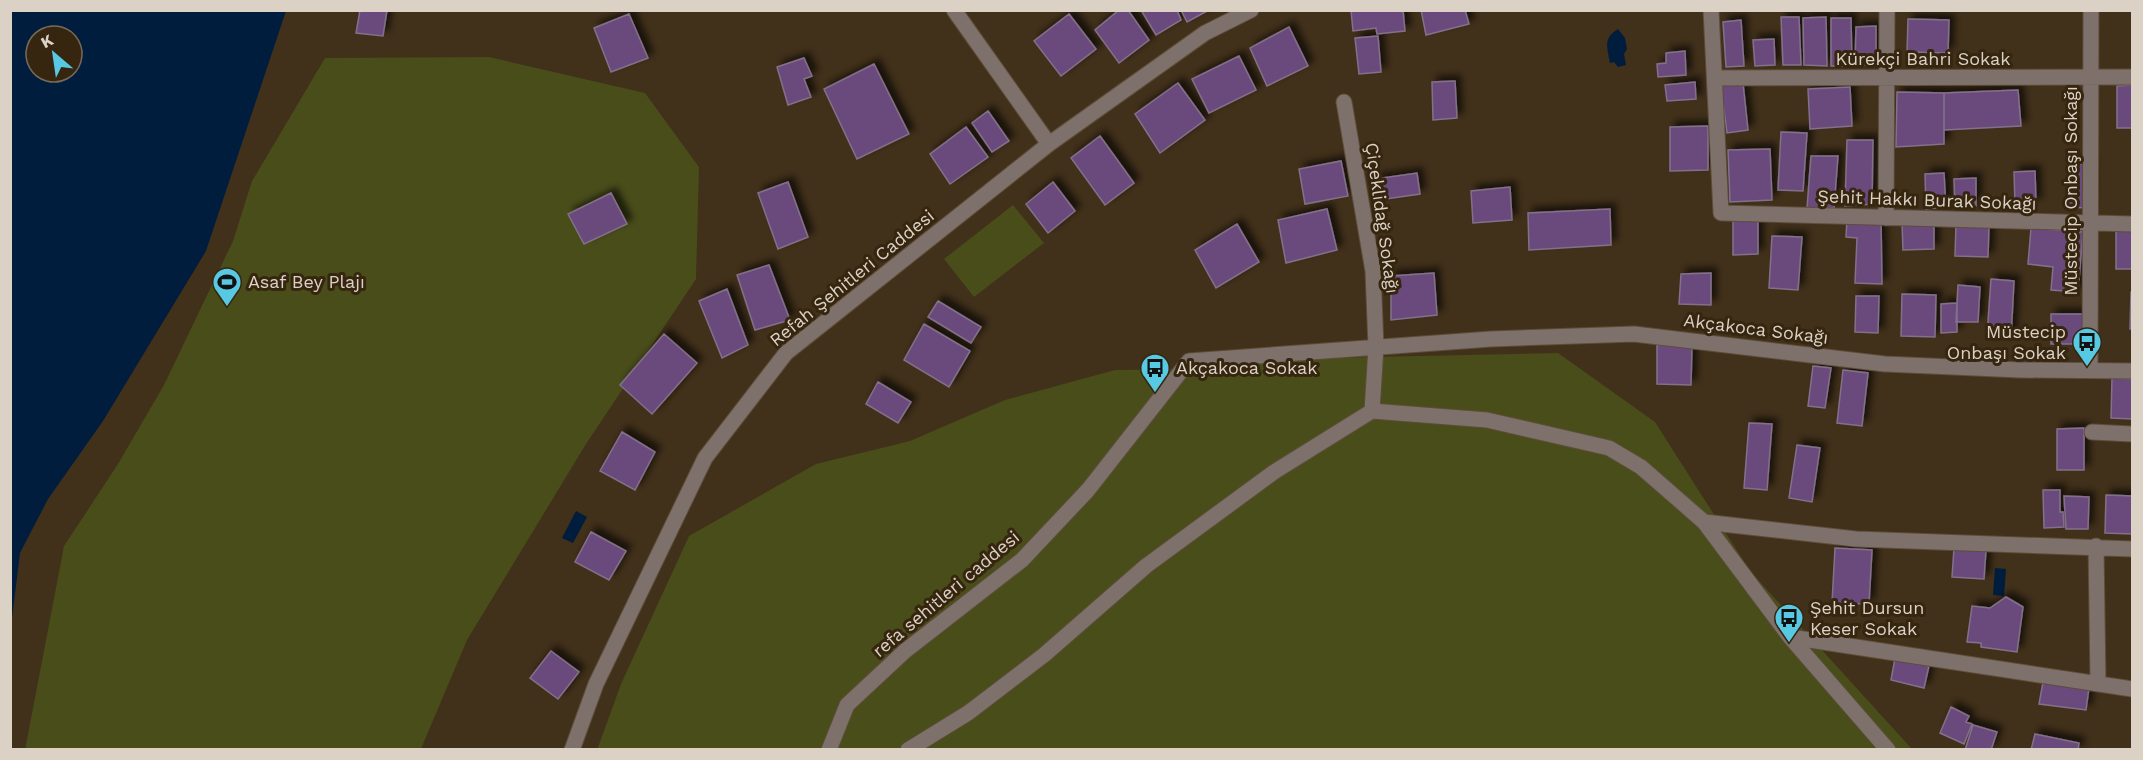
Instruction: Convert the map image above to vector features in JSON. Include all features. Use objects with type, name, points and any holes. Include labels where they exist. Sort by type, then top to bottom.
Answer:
[{"type":"street","points":[[954,10],[1048,144]]},
{"type":"street","name":"Refah Şehitleri Caddesi","points":[[572,750],[596,684],[705,458],[786,353],[1048,144],[1205,33],[1251,10]]},
{"type":"street","points":[[1711,10],[1715,78]]},
{"type":"street","points":[[1886,218],[1887,10]]},
{"type":"street","name":"Müstecip Onbaşı Sokağı","points":[[2090,371],[2091,10]]},
{"type":"street","name":"Kürekçi Bahri Sokak","points":[[1715,78],[2133,77]]},
{"type":"street","name":"Şehit Hakkı Burak Sokağı","points":[[1715,78],[1721,213],[2091,225],[2133,224]]},
{"type":"street","name":"Çiçeklidağ Sokağı","points":[[1344,102],[1373,271],[1376,347],[1372,411]]},
{"type":"street","name":"Akçakoca Sokağı","points":[[1189,361],[1491,339],[1634,334],[1885,364],[2090,371],[2133,370]]},
{"type":"street","name":"refa sehitleri caddesi","points":[[830,750],[847,705],[905,651],[1022,560],[1088,490],[1189,361]]},
{"type":"street","points":[[908,750],[968,713],[1044,655],[1146,567],[1274,472],[1372,411],[1487,420],[1609,448],[1641,466],[1704,522],[1790,637],[1888,750]]},
{"type":"street","points":[[2092,432],[2133,434]]},
{"type":"street","points":[[1704,522],[1856,538],[2133,549]]},
{"type":"street","points":[[2096,546],[2098,683]]},
{"type":"street","points":[[1790,637],[2133,689]]},
{"type":"green space","points":[[489,57],[645,93],[699,167],[696,279],[586,444],[467,640],[421,749],[25,750],[64,546],[118,464],[164,385],[233,241],[252,181],[325,58]]},
{"type":"green space","points":[[1013,205],[1044,243],[974,297],[944,259]]},
{"type":"green space","points":[[1558,353],[1655,422],[1750,571],[1912,749],[597,750],[621,684],[689,536],[816,464],[910,441],[1005,400],[1115,370],[1202,369],[1326,358]]},
{"type":"water","points":[[11,10],[286,11],[206,251],[103,421],[48,499],[20,553],[11,626]]},
{"type":"water","points":[[1618,29],[1625,38],[1627,49],[1624,54],[1626,65],[1618,67],[1614,62],[1610,63],[1607,43],[1613,32]]},
{"type":"water","points":[[576,511],[587,517],[573,543],[562,538]]},
{"type":"water","points":[[1995,568],[2006,569],[2004,596],[1993,595]]},
{"type":"building","points":[[360,10],[387,10],[383,36],[356,33]]},
{"type":"building","points":[[1119,10],[1128,10],[1149,40],[1119,63],[1095,30]]},
{"type":"building","points":[[1141,10],[1177,10],[1181,20],[1156,35]]},
{"type":"building","points":[[1181,10],[1209,10],[1187,22]]},
{"type":"building","points":[[1351,10],[1403,10],[1405,31],[1377,34],[1376,28],[1353,31]]},
{"type":"building","points":[[1421,10],[1465,10],[1469,24],[1426,35]]},
{"type":"building","points":[[629,14],[648,58],[611,72],[594,28]]},
{"type":"building","points":[[1069,14],[1096,49],[1061,76],[1034,41]]},
{"type":"building","points":[[1781,17],[1799,17],[1801,65],[1783,65]]},
{"type":"building","points":[[1826,17],[1827,66],[1804,65],[1803,18]]},
{"type":"building","points":[[1831,18],[1851,18],[1852,66],[1831,66]]},
{"type":"building","points":[[1908,19],[1949,20],[1948,53],[1907,52]]},
{"type":"building","points":[[1741,20],[1744,66],[1726,67],[1723,22]]},
{"type":"building","points":[[1876,26],[1876,65],[1855,65],[1856,27]]},
{"type":"building","points":[[1289,27],[1308,66],[1267,86],[1250,48]]},
{"type":"building","points":[[1378,36],[1381,72],[1359,74],[1355,38]]},
{"type":"building","points":[[1774,39],[1775,65],[1755,66],[1753,40]]},
{"type":"building","points":[[1685,51],[1686,75],[1658,77],[1657,64],[1666,63],[1666,53]]},
{"type":"building","points":[[1239,56],[1256,90],[1209,113],[1192,79]]},
{"type":"building","points":[[804,58],[812,76],[804,79],[811,97],[788,105],[777,67]]},
{"type":"building","points":[[874,64],[909,134],[857,159],[824,89]]},
{"type":"building","points":[[1455,81],[1457,118],[1433,120],[1432,82]]},
{"type":"building","points":[[1695,82],[1696,99],[1667,101],[1665,85]]},
{"type":"building","points":[[1178,83],[1205,120],[1160,153],[1135,114]]},
{"type":"building","points":[[1743,83],[1748,130],[1727,133],[1721,85]]},
{"type":"building","points":[[2132,85],[2132,128],[2117,128],[2117,86]]},
{"type":"building","points":[[1850,87],[1852,126],[1810,129],[1808,89]]},
{"type":"building","points":[[2018,90],[2021,126],[1944,130],[1944,93]]},
{"type":"building","points":[[1897,92],[1944,93],[1944,144],[1896,147]]},
{"type":"building","points":[[988,111],[1009,141],[992,152],[972,123]]},
{"type":"building","points":[[1708,126],[1708,170],[1670,171],[1670,127]]},
{"type":"building","points":[[966,127],[988,157],[950,184],[930,154]]},
{"type":"building","points":[[1781,132],[1807,133],[1803,191],[1778,190]]},
{"type":"building","points":[[1100,136],[1134,183],[1105,205],[1071,158]]},
{"type":"building","points":[[1847,140],[1873,140],[1872,204],[1845,206]]},
{"type":"building","points":[[1770,149],[1772,200],[1730,202],[1728,150]]},
{"type":"building","points":[[1811,156],[1838,156],[1834,208],[1807,208]]},
{"type":"building","points":[[1341,161],[1348,196],[1305,204],[1299,169]]},
{"type":"building","points":[[2069,163],[2089,164],[2088,208],[2068,207]]},
{"type":"building","points":[[2035,171],[2036,203],[2015,204],[2014,172]]},
{"type":"building","points":[[1417,173],[1420,194],[1379,200],[1376,179]]},
{"type":"building","points":[[1944,173],[1946,207],[1926,209],[1925,174]]},
{"type":"building","points":[[1976,178],[1976,206],[1955,207],[1954,179]]},
{"type":"building","points":[[788,182],[808,237],[778,249],[758,193]]},
{"type":"building","points":[[1053,182],[1075,211],[1048,233],[1026,204]]},
{"type":"building","points":[[1510,187],[1512,220],[1473,223],[1471,191]]},
{"type":"building","points":[[611,193],[627,224],[584,244],[568,214]]},
{"type":"building","points":[[1327,209],[1337,250],[1286,263],[1278,220]]},
{"type":"building","points":[[1610,209],[1611,245],[1529,250],[1528,213]]},
{"type":"building","points":[[1733,218],[1758,218],[1758,254],[1733,255]]},
{"type":"building","points":[[1847,219],[1881,220],[1882,284],[1855,283],[1857,238],[1846,237]]},
{"type":"building","points":[[1934,223],[1934,249],[1903,250],[1902,224]]},
{"type":"building","points":[[1237,224],[1259,262],[1216,288],[1195,250]]},
{"type":"building","points":[[1956,225],[1989,226],[1988,257],[1955,256]]},
{"type":"building","points":[[2031,228],[2083,232],[2078,292],[2051,290],[2053,267],[2028,264]]},
{"type":"building","points":[[2116,231],[2132,231],[2132,269],[2116,269]]},
{"type":"building","points":[[1772,236],[1802,237],[1798,290],[1769,288]]},
{"type":"building","points":[[769,265],[790,320],[755,330],[737,275]]},
{"type":"building","points":[[1434,273],[1437,315],[1391,320],[1391,276]]},
{"type":"building","points":[[1711,273],[1711,305],[1679,304],[1681,274]]},
{"type":"building","points":[[1991,279],[2014,281],[2011,338],[1987,336]]},
{"type":"building","points":[[1958,285],[1980,287],[1978,322],[1956,322]]},
{"type":"building","points":[[727,289],[748,345],[722,358],[699,301]]},
{"type":"building","points":[[2131,292],[2132,329],[2130,329]]},
{"type":"building","points":[[1902,294],[1936,295],[1935,337],[1901,336]]},
{"type":"building","points":[[1856,296],[1879,296],[1878,333],[1855,332]]},
{"type":"building","points":[[938,301],[981,327],[971,343],[928,317]]},
{"type":"building","points":[[1957,303],[1957,332],[1941,333],[1941,304]]},
{"type":"building","points":[[2051,314],[2084,314],[2084,344],[2051,344]]},
{"type":"building","points":[[924,324],[970,351],[949,387],[904,360]]},
{"type":"building","points":[[664,334],[697,363],[652,414],[620,385]]},
{"type":"building","points":[[1657,345],[1692,345],[1691,385],[1657,384]]},
{"type":"building","points":[[1813,366],[1831,368],[1825,408],[1808,406]]},
{"type":"building","points":[[1843,370],[1868,373],[1862,426],[1837,423]]},
{"type":"building","points":[[2112,378],[2132,379],[2132,419],[2111,418]]},
{"type":"building","points":[[878,382],[911,402],[898,423],[866,404]]},
{"type":"building","points":[[1749,423],[1772,424],[1767,490],[1744,488]]},
{"type":"building","points":[[2084,428],[2084,470],[2057,470],[2057,429]]},
{"type":"building","points":[[622,432],[655,452],[635,490],[600,471]]},
{"type":"building","points":[[1797,445],[1820,448],[1812,502],[1789,498]]},
{"type":"building","points":[[2043,490],[2060,490],[2060,512],[2063,512],[2064,527],[2044,528]]},
{"type":"building","points":[[2106,495],[2132,496],[2132,534],[2105,533]]},
{"type":"building","points":[[2064,496],[2089,497],[2088,529],[2066,529]]},
{"type":"building","points":[[591,532],[626,551],[609,580],[575,562]]},
{"type":"building","points":[[1835,548],[1872,550],[1869,604],[1832,603]]},
{"type":"building","points":[[1954,548],[1986,550],[1984,579],[1952,577]]},
{"type":"building","points":[[2006,597],[2023,607],[2017,652],[1981,647],[1981,643],[1967,642],[1972,606],[1990,608]]},
{"type":"building","points":[[551,651],[579,672],[558,699],[530,678]]},
{"type":"building","points":[[1895,658],[1929,666],[1924,688],[1891,680]]},
{"type":"building","points":[[2043,682],[2089,688],[2086,710],[2039,704]]},
{"type":"building","points":[[1951,707],[1969,716],[1966,722],[1972,724],[1964,744],[1940,733]]},
{"type":"building","points":[[1973,725],[1997,732],[1991,750],[1965,750]]},
{"type":"building","points":[[2035,734],[2079,743],[2078,750],[2031,750]]},
{"type":"place","name":"Asaf Bey Plajı","points":[[227,308]]},
{"type":"place","name":"Müstecip Onbaşı Sokak","points":[[2087,368]]},
{"type":"place","name":"Akçakoca Sokak","points":[[1155,394]]},
{"type":"place","name":"Şehit Dursun Keser Sokak","points":[[1789,644]]}]
